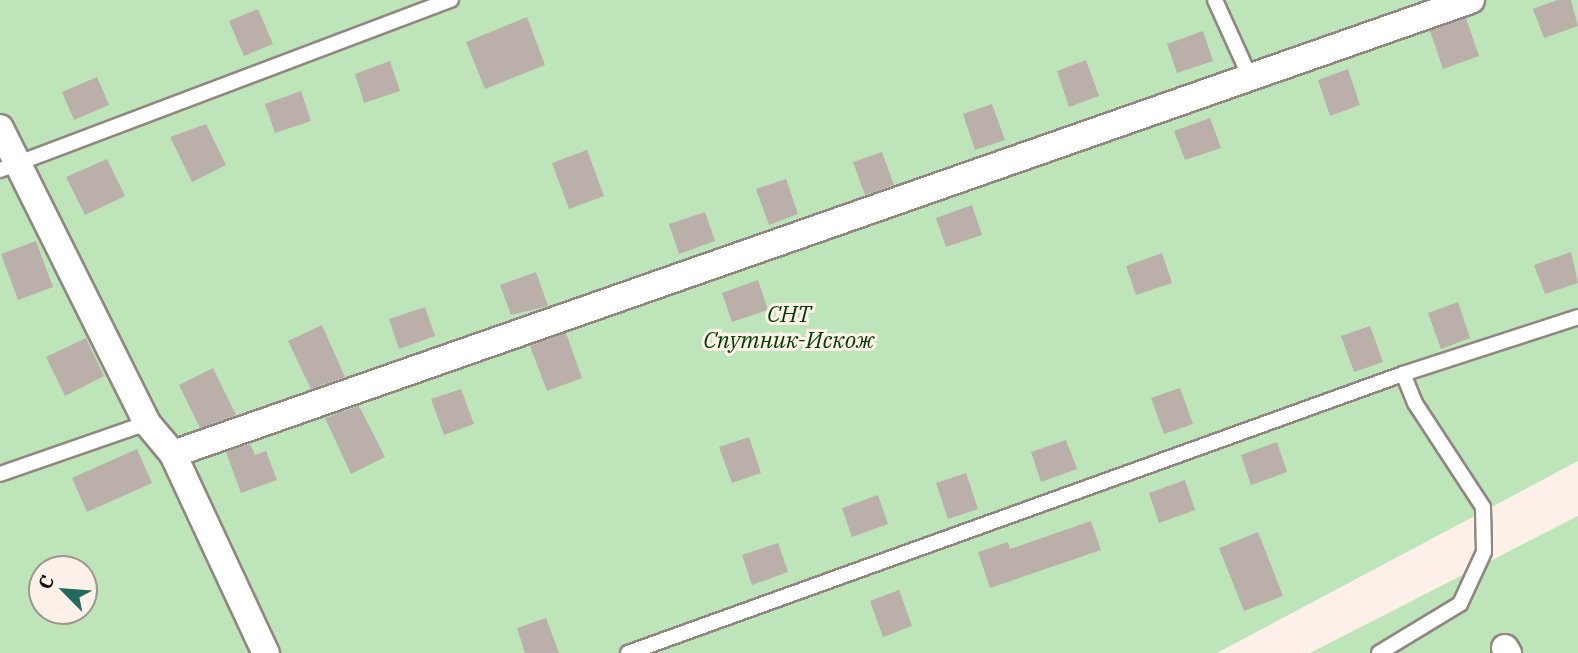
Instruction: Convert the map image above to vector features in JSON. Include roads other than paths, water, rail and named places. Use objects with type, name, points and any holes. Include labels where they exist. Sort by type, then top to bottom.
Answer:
[{"type":"street","points":[[173,454],[1471,0]]},
{"type":"street","points":[[0,128],[9,166],[147,423],[173,454],[266,653]]},
{"type":"lane","points":[[9,166],[451,0]]},
{"type":"lane","points":[[1215,0],[1250,77]]},
{"type":"lane","points":[[628,653],[1403,374],[1578,317]]},
{"type":"lane","points":[[1379,653],[1460,604],[1484,552],[1483,507],[1415,403],[1403,374]]},
{"type":"lane","points":[[0,474],[147,423]]},
{"type":"park label","name":"СНТ Спутник-Искож","points":[[789,326]]}]
